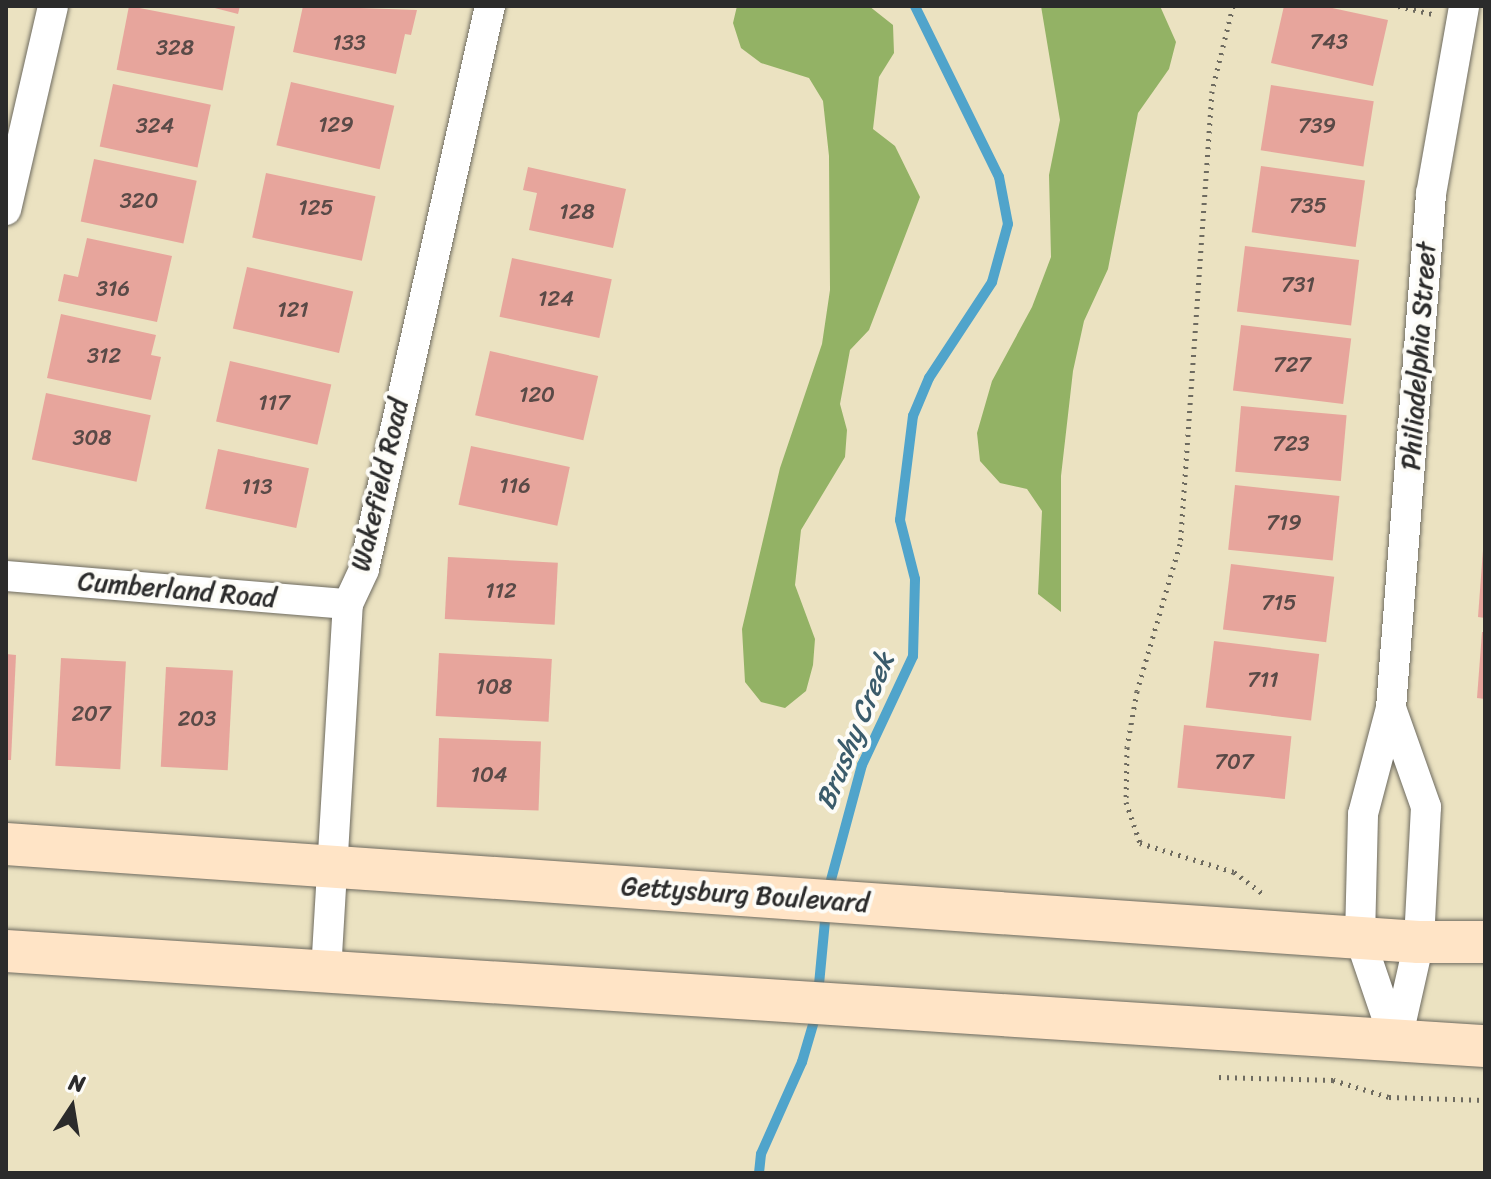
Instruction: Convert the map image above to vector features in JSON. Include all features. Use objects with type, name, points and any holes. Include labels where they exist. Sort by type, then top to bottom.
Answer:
[{"type":"street","points":[[6,210],[53,6]]},
{"type":"street","name":"Wakefield Road","points":[[326,972],[348,604],[364,569],[490,6]]},
{"type":"street","name":"Philiadelphia Street","points":[[1396,1044],[1360,938],[1363,814],[1391,708],[1431,194],[1464,6]]},
{"type":"street","name":"Cumberland Road","points":[[6,576],[348,604]]},
{"type":"street","name":"Philiadelphia Street","points":[[1391,708],[1426,807],[1419,942],[1396,1044]]},
{"type":"street","name":"Gettysburg Boulevard","points":[[6,844],[1419,942],[1485,942]]},
{"type":"street","points":[[6,951],[1396,1044],[1485,1046]]},
{"type":"path","points":[[1233,6],[1212,91],[1180,544],[1137,691],[1127,747],[1126,802],[1140,843],[1234,872],[1267,896]]},
{"type":"path","points":[[1219,1077],[1333,1080],[1389,1097],[1485,1100]]},
{"type":"green space","points":[[737,6],[869,6],[893,25],[894,53],[879,77],[873,129],[895,146],[920,197],[869,330],[850,350],[840,404],[847,430],[845,457],[801,530],[795,585],[815,639],[813,665],[806,691],[785,708],[761,702],[745,682],[742,629],[780,468],[822,344],[830,290],[829,156],[823,101],[809,78],[761,63],[741,48],[733,23]]},
{"type":"green space","points":[[1041,6],[1160,6],[1176,42],[1169,69],[1138,113],[1108,269],[1084,321],[1073,371],[1061,476],[1061,612],[1038,594],[1042,511],[1027,489],[1000,483],[980,461],[977,433],[992,381],[1032,307],[1051,257],[1049,175],[1060,120]]},
{"type":"building","points":[[129,6],[235,27],[223,90],[117,70]]},
{"type":"building","points":[[207,6],[240,6],[238,14]]},
{"type":"building","points":[[303,6],[417,10],[411,35],[405,34],[396,74],[293,52]]},
{"type":"building","points":[[1284,6],[1323,6],[1388,20],[1373,86],[1271,63]]},
{"type":"building","points":[[291,82],[394,106],[380,169],[276,145]]},
{"type":"building","points":[[113,84],[211,105],[198,167],[100,147]]},
{"type":"building","points":[[1271,85],[1374,101],[1363,166],[1261,150]]},
{"type":"building","points":[[94,159],[197,181],[183,243],[81,222]]},
{"type":"building","points":[[1261,166],[1365,181],[1356,247],[1252,232]]},
{"type":"building","points":[[528,167],[626,189],[613,248],[529,230],[537,193],[523,190]]},
{"type":"building","points":[[266,173],[376,196],[362,261],[252,238]]},
{"type":"building","points":[[87,238],[172,256],[157,322],[58,301],[64,274],[78,277]]},
{"type":"building","points":[[1245,246],[1359,260],[1351,326],[1237,312]]},
{"type":"building","points":[[512,258],[612,279],[599,338],[500,317]]},
{"type":"building","points":[[247,267],[353,292],[339,353],[233,328]]},
{"type":"building","points":[[61,314],[156,335],[151,355],[161,357],[151,400],[47,378]]},
{"type":"building","points":[[1241,325],[1351,339],[1343,404],[1233,391]]},
{"type":"building","points":[[490,351],[598,376],[583,440],[475,415]]},
{"type":"building","points":[[230,361],[331,384],[317,445],[216,421]]},
{"type":"building","points":[[46,393],[151,415],[137,482],[32,460]]},
{"type":"building","points":[[1241,406],[1347,415],[1341,481],[1235,472]]},
{"type":"building","points":[[471,446],[570,467],[557,526],[459,505]]},
{"type":"building","points":[[218,449],[309,468],[296,528],[205,509]]},
{"type":"building","points":[[1235,485],[1339,496],[1333,561],[1228,550]]},
{"type":"building","points":[[1485,550],[1485,618],[1478,617]]},
{"type":"building","points":[[448,557],[558,563],[555,625],[445,619]]},
{"type":"building","points":[[1231,564],[1334,577],[1326,642],[1223,630]]},
{"type":"building","points":[[1482,632],[1485,632],[1485,699],[1477,698]]},
{"type":"building","points":[[1214,641],[1319,654],[1311,720],[1206,708]]},
{"type":"building","points":[[439,653],[552,659],[549,722],[436,716]]},
{"type":"building","points":[[6,654],[16,655],[11,760],[6,760]]},
{"type":"building","points":[[61,658],[126,661],[120,769],[55,766]]},
{"type":"building","points":[[166,667],[233,671],[228,770],[161,767]]},
{"type":"building","points":[[1184,725],[1291,736],[1285,799],[1177,788]]},
{"type":"building","points":[[439,738],[541,742],[539,811],[437,807]]},
{"type":"waterway","name":"Brushy Creek","points":[[828,891],[862,765],[913,656],[915,579],[900,520],[913,416],[929,378],[992,282],[1008,224],[999,177],[915,6]]},
{"type":"waterway","name":"Brushy Creek","points":[[818,995],[826,911]]},
{"type":"waterway","name":"Brushy Creek","points":[[759,1173],[761,1154],[802,1062],[817,1011]]}]
